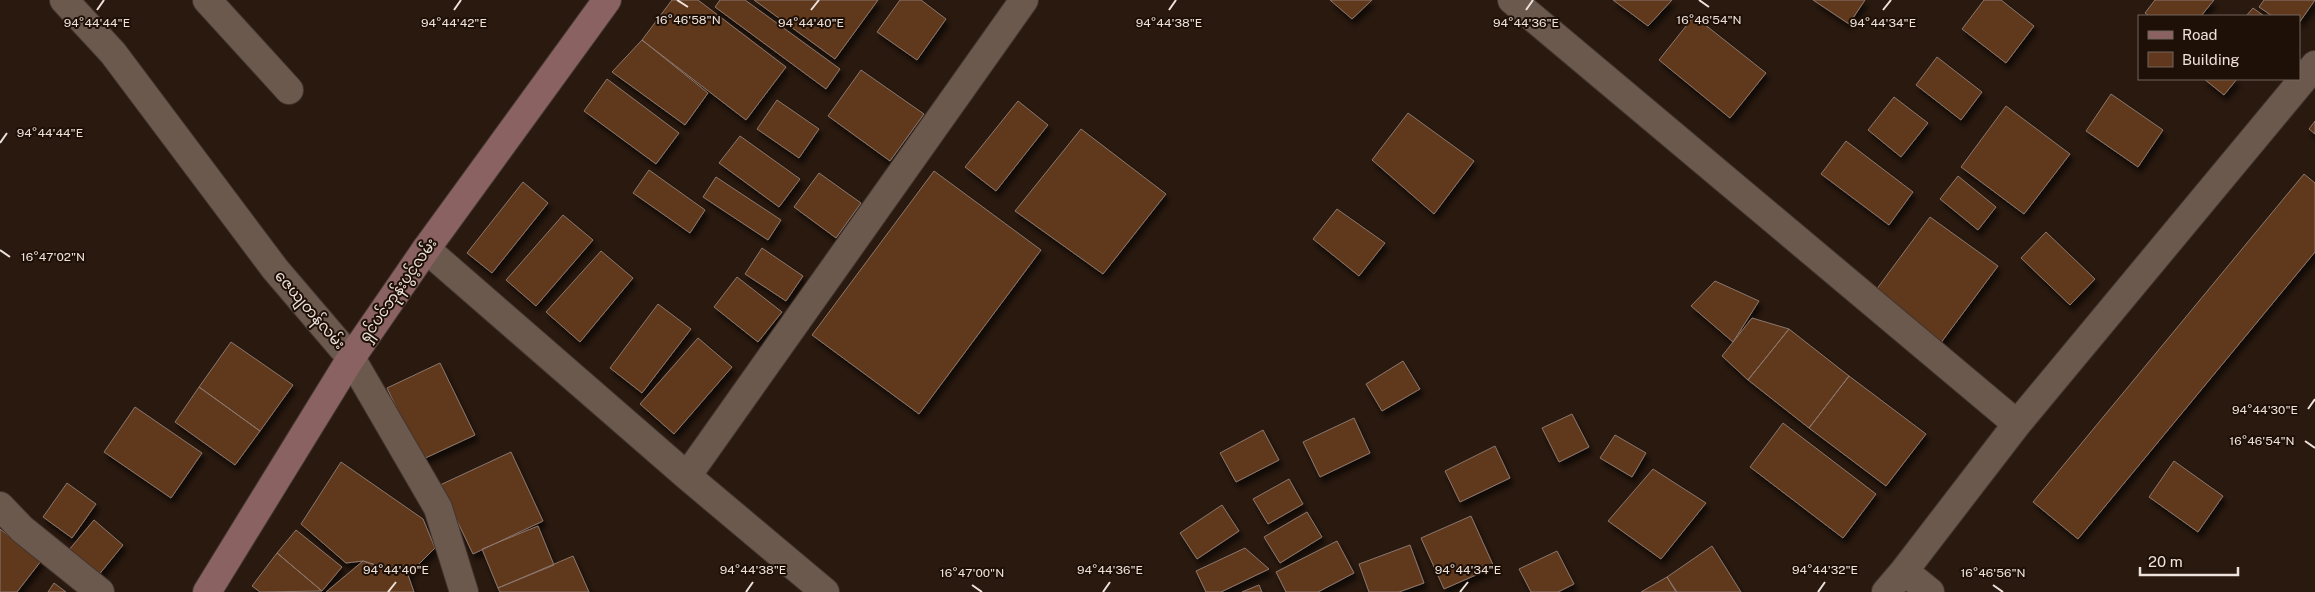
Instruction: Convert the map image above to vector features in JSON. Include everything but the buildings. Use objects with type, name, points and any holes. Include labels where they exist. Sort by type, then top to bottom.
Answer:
[{"type":"street","name":"ဇေယျတန်လမ်း","points":[[64,0],[113,54],[275,269],[351,358],[438,508],[464,592]]},
{"type":"street","points":[[207,0],[289,90]]},
{"type":"street","name":"ရှင်ပင်ဘုန်းပွင့်လမ်း","points":[[207,592],[351,358],[426,249],[607,0]]},
{"type":"street","points":[[687,476],[1024,0]]},
{"type":"street","points":[[1512,0],[2017,424]]},
{"type":"street","points":[[1886,592],[2017,424],[2315,65]]},
{"type":"street","points":[[426,249],[687,476],[825,592]]},
{"type":"street","points":[[0,506],[22,529],[100,592]]},
{"type":"street","points":[[1904,571],[1930,592]]}]
